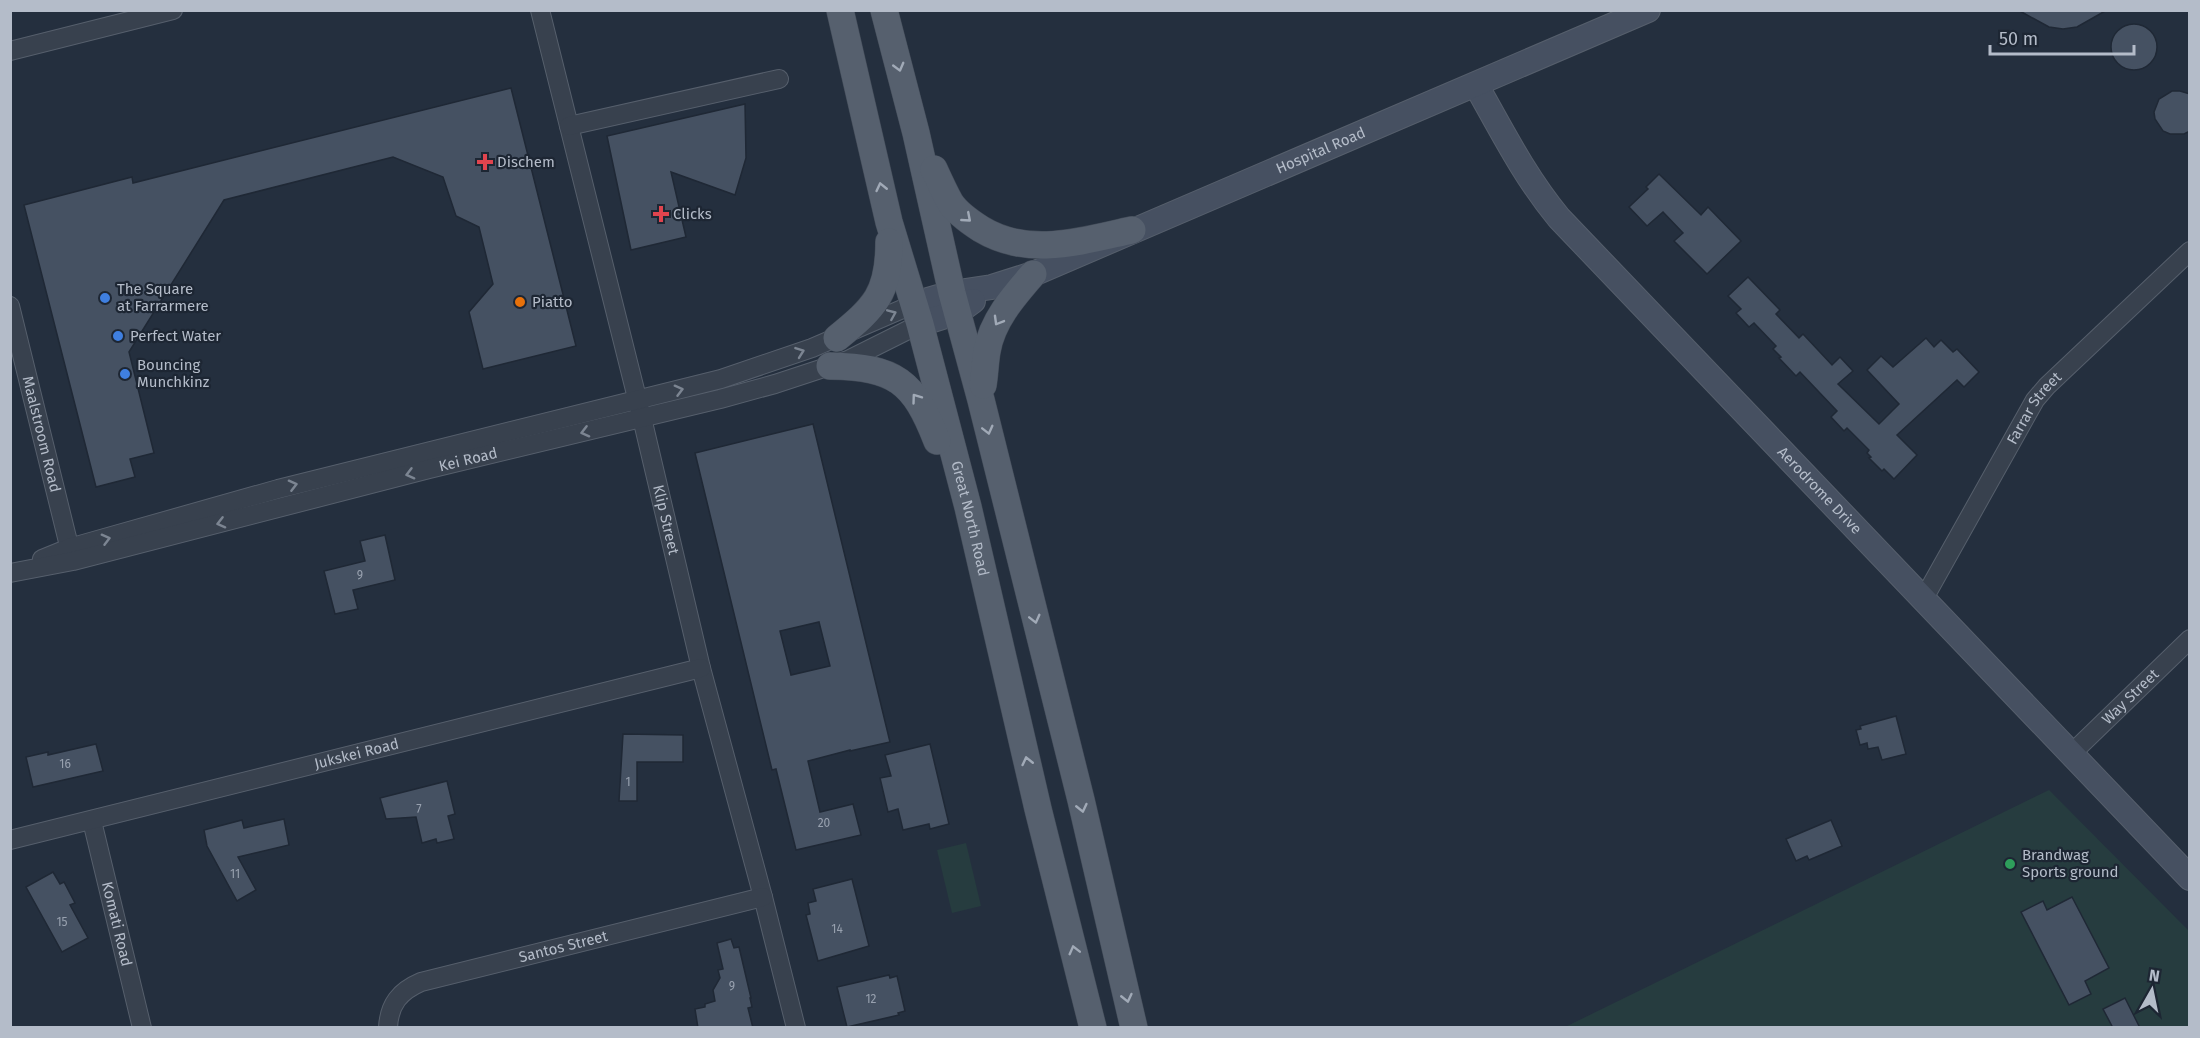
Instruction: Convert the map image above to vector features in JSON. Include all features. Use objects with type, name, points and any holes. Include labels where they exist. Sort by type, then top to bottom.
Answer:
[{"type":"main road","name":"Great North Road","points":[[840,10],[889,222],[917,314],[968,507],[1038,809],[1093,1028]]},
{"type":"main road","points":[[884,10],[1081,801],[1134,1028]]},
{"type":"main road","points":[[916,133],[951,203],[970,222],[991,235],[1016,244],[1046,246],[1132,230]]},
{"type":"main road","points":[[837,338],[867,313],[886,282],[889,222]]},
{"type":"main road","points":[[981,400],[987,351],[994,324],[1033,274]]},
{"type":"main road","points":[[830,366],[853,366],[892,376],[914,394],[927,415],[968,507]]},
{"type":"street","points":[[10,51],[173,10]]},
{"type":"street","name":"Klip Street","points":[[540,10],[640,410],[701,668],[763,897],[795,1028]]},
{"type":"street","name":"Hospital Road","points":[[917,314],[1033,274],[1648,10]]},
{"type":"street","points":[[568,126],[779,79]]},
{"type":"street","name":"Aerodrome Drive","points":[[1476,85],[1521,166],[1537,191],[1560,218],[2070,755],[2190,878]]},
{"type":"street","name":"Farrar Street","points":[[1923,600],[2035,400],[2190,251]]},
{"type":"street","name":"Maalstroom Road","points":[[10,306],[71,555]]},
{"type":"street","name":"Kei Road","points":[[640,410],[837,338],[917,314]]},
{"type":"street","name":"Kei Road","points":[[10,572],[71,555],[278,489],[640,410],[775,384],[848,360],[917,314]]},
{"type":"street","name":"Way Street","points":[[2070,755],[2190,639]]},
{"type":"street","name":"Jukskei Road","points":[[10,840],[701,668]]},
{"type":"street","name":"Komati Road","points":[[92,821],[142,1028]]},
{"type":"street","name":"Santos Street","points":[[388,1028],[389,1016],[396,999],[407,988],[421,982],[763,897]]},
{"type":"green space","name":"Brandwag Sports ground","points":[[2049,790],[2189,931],[2189,1027],[1563,1028]]},
{"type":"green space","points":[[966,843],[981,906],[952,913],[937,850]]},
{"type":"building","points":[[2018,10],[2107,10],[2077,27],[2063,29],[2049,27]]},
{"type":"building","points":[[2134,24],[2150,31],[2157,47],[2150,63],[2134,70],[2118,63],[2111,47],[2118,31]]},
{"type":"building","name":"The Square at Farrarmere","points":[[511,88],[576,346],[483,369],[469,312],[493,284],[479,227],[456,216],[443,177],[393,157],[224,200],[129,352],[154,453],[130,459],[135,477],[96,487],[24,205],[132,177],[133,183]]},
{"type":"building","points":[[2172,91],[2190,94],[2190,131],[2184,134],[2170,134],[2163,131],[2155,119],[2154,112],[2159,99]]},
{"type":"building","points":[[745,104],[746,158],[735,195],[671,172],[686,237],[631,250],[607,136]]},
{"type":"building","points":[[1659,174],[1701,215],[1708,207],[1741,241],[1707,274],[1674,241],[1683,233],[1663,212],[1647,226],[1629,207],[1648,189],[1646,187]]},
{"type":"building","points":[[1748,277],[1780,310],[1776,314],[1799,338],[1803,334],[1832,365],[1840,357],[1853,371],[1838,384],[1879,424],[1899,404],[1867,370],[1881,356],[1893,367],[1926,338],[1934,347],[1941,340],[1953,352],[1957,349],[1979,372],[1964,387],[1957,380],[1897,435],[1917,455],[1894,479],[1869,458],[1871,457],[1867,453],[1869,450],[1847,428],[1844,431],[1831,417],[1837,411],[1800,372],[1796,376],[1779,358],[1781,357],[1773,349],[1776,346],[1754,323],[1749,327],[1736,313],[1741,309],[1728,296]]},
{"type":"building","points":[[813,424],[890,742],[808,761],[820,812],[853,804],[861,835],[796,850],[776,769],[772,770],[695,453]],"holes":[[[819,622],[830,666],[791,675],[780,631]]]},
{"type":"building","points":[[385,535],[395,580],[353,590],[358,609],[335,614],[324,571],[365,561],[360,541]]},
{"type":"building","points":[[1896,716],[1906,754],[1882,760],[1878,747],[1868,749],[1867,743],[1860,745],[1856,730],[1861,729],[1860,726]]},
{"type":"building","points":[[623,734],[683,735],[683,762],[637,762],[637,801],[619,801]]},
{"type":"building","points":[[96,744],[103,771],[33,787],[26,757],[48,752],[48,755]]},
{"type":"building","points":[[930,744],[949,824],[930,829],[929,824],[903,830],[898,809],[888,812],[880,778],[891,776],[885,755]]},
{"type":"building","points":[[447,781],[455,814],[448,816],[454,839],[437,843],[436,839],[422,843],[416,817],[386,819],[380,798]]},
{"type":"building","points":[[284,819],[289,845],[238,857],[256,890],[237,901],[207,846],[204,830],[242,820],[244,828]]},
{"type":"building","points":[[1831,820],[1842,846],[1809,860],[1807,856],[1796,861],[1786,839]]},
{"type":"building","points":[[53,872],[60,884],[64,882],[75,903],[70,905],[88,938],[62,952],[26,887]]},
{"type":"building","points":[[852,879],[869,946],[818,961],[806,915],[810,914],[808,903],[816,901],[813,889]]},
{"type":"building","points":[[2072,897],[2109,968],[2085,981],[2091,994],[2069,1005],[2021,912],[2043,901],[2047,910]]},
{"type":"building","points":[[731,939],[734,948],[739,947],[751,998],[752,1007],[748,1008],[753,1028],[698,1028],[695,1009],[705,1007],[705,1004],[715,1001],[713,990],[720,978],[718,970],[723,969],[717,943]]},
{"type":"building","points":[[889,975],[890,978],[897,976],[905,1011],[898,1013],[899,1015],[847,1027],[837,987]]},
{"type":"building","points":[[2125,998],[2140,1028],[2113,1028],[2103,1009]]},
{"type":"place","name":"Dischem","points":[[485,162]]},
{"type":"place","name":"Clicks","points":[[661,214]]},
{"type":"place","name":"The Square at Farrarmere","points":[[105,298]]},
{"type":"place","name":"Piatto","points":[[520,302]]},
{"type":"place","name":"Perfect Water","points":[[118,336]]},
{"type":"place","name":"Bouncing Munchkinz","points":[[125,374]]},
{"type":"place","name":"Brandwag Sports ground","points":[[2010,864]]}]
